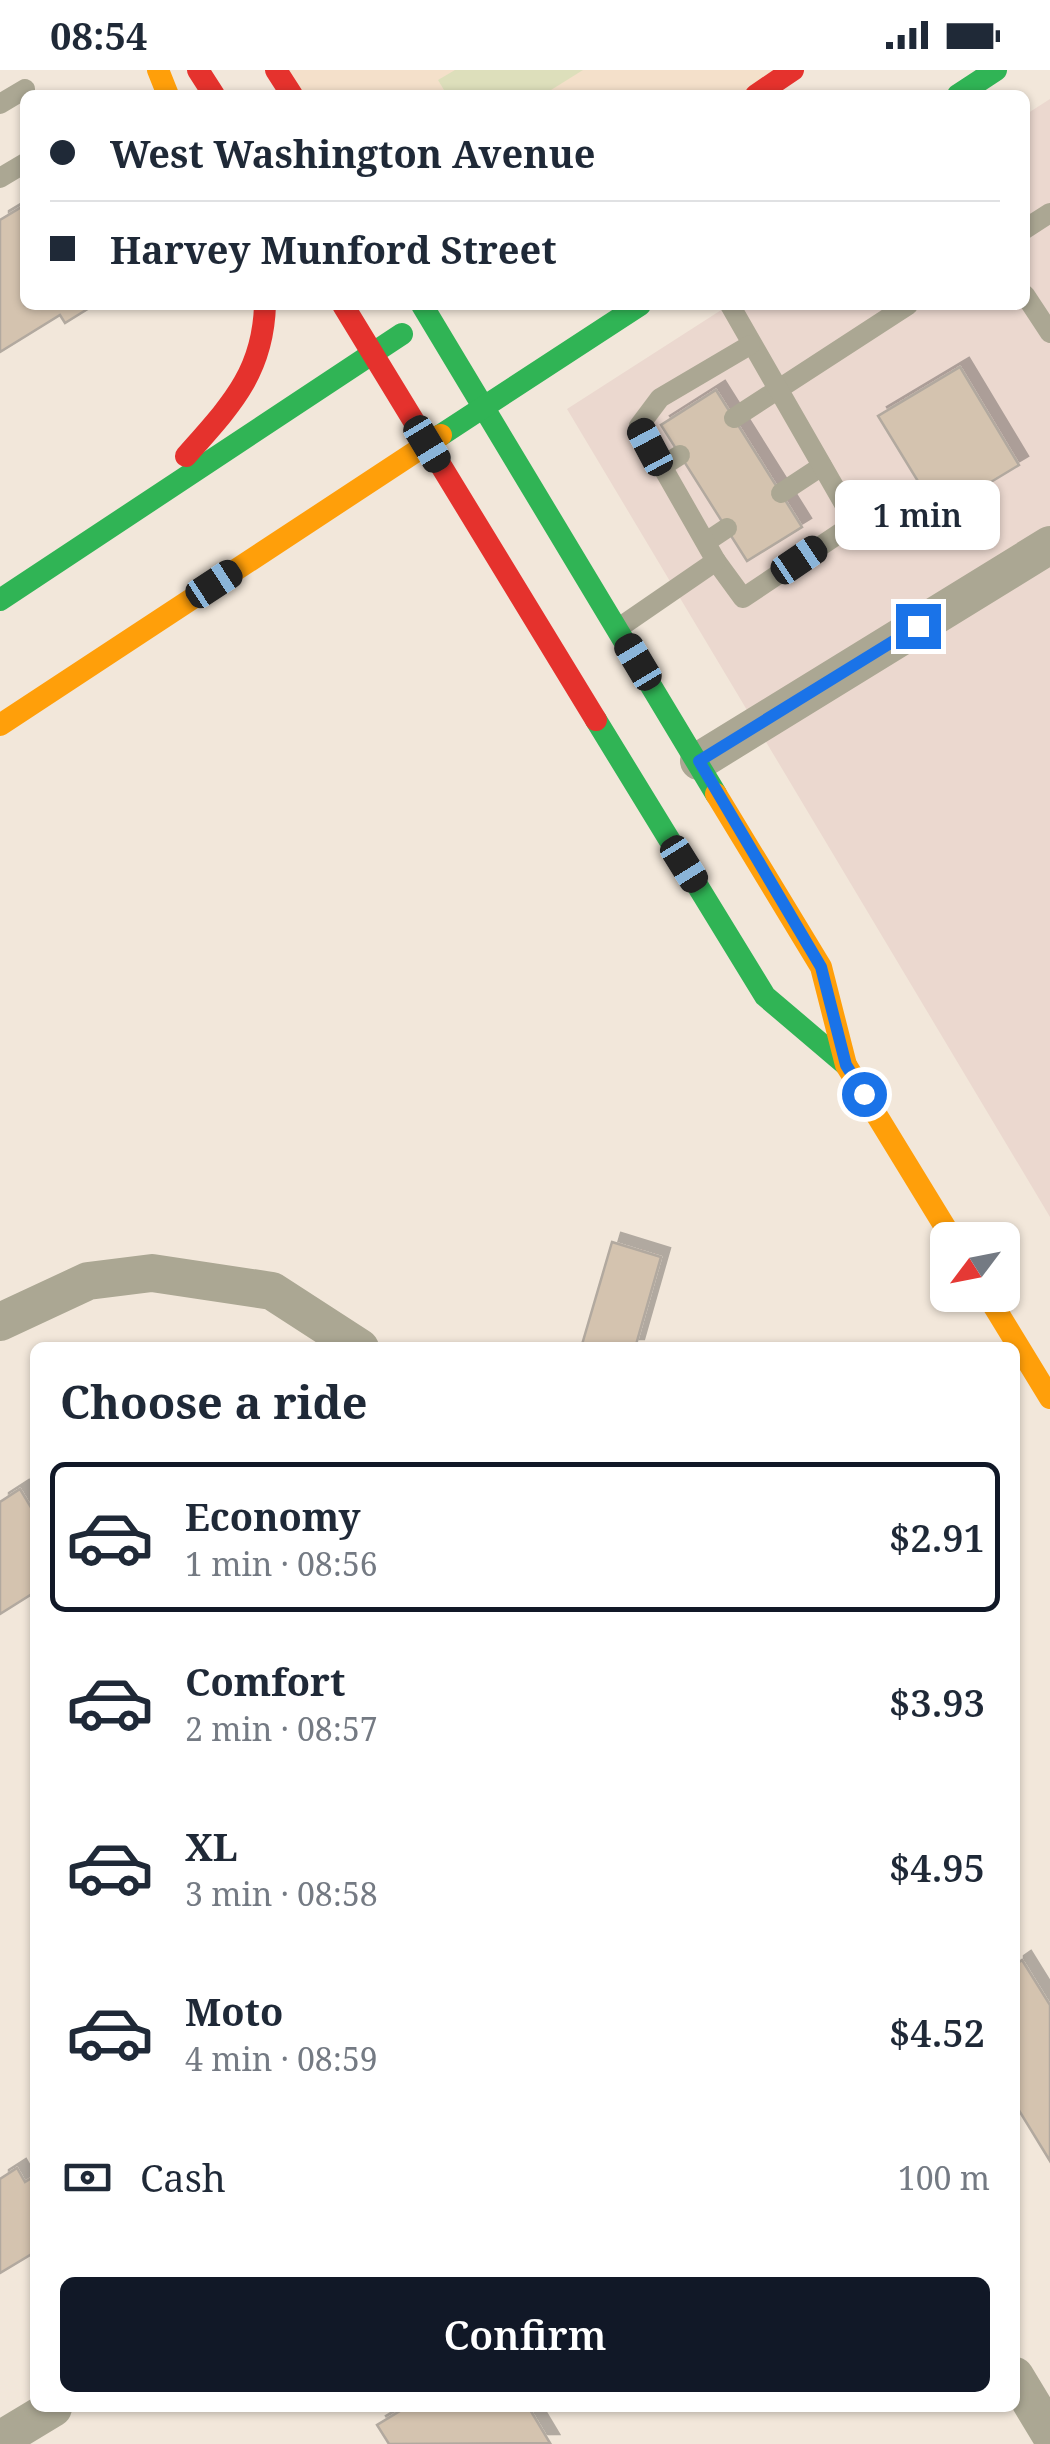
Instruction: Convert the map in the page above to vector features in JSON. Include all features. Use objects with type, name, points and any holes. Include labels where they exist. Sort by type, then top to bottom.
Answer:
[{"type":"main road","points":[[763,90],[793,70]]},
{"type":"main road","points":[[966,90],[996,70]]},
{"type":"main road","points":[[142,507],[231,406],[257,366],[266,326],[265,310]]},
{"type":"main road","points":[[345,310],[765,996],[846,1065]]},
{"type":"main road","points":[[0,600],[372,354],[432,310]]},
{"type":"main road","points":[[434,310],[484,407],[821,967],[846,1065],[942,1222]]},
{"type":"main road","points":[[0,725],[632,310]]},
{"type":"main road","points":[[997,1312],[1016,1342]]},
{"type":"main road","points":[[1020,1349],[1050,1398]]},
{"type":"street","points":[[699,761],[1050,545]]},
{"type":"street","points":[[0,1322],[88,1281],[152,1273],[272,1290],[351,1342]]},
{"type":"street","points":[[1020,2384],[1050,2434]]},
{"type":"street","points":[[0,2440],[46,2412]]},
{"type":"lane","points":[[1030,302],[1050,334]]},
{"type":"lane","points":[[732,310],[856,522],[743,598],[711,552],[639,426],[660,398],[750,345]]},
{"type":"lane","points":[[734,418],[900,310]]},
{"type":"lane","points":[[661,467],[680,455]]},
{"type":"lane","points":[[781,493],[822,466]]},
{"type":"lane","points":[[618,628],[711,552],[726,528]]},
{"type":"shaded area","points":[[276,70],[793,70],[763,90],[289,90]]},
{"type":"shaded area","points":[[1050,99],[1050,1217],[567,409],[721,310],[1030,310],[1030,112]]},
{"type":"green space","points":[[455,70],[583,70],[551,90],[444,90],[438,80]]},
{"type":"building","points":[[20,208],[20,310],[86,310],[65,323],[60,315],[0,352],[0,220]]},
{"type":"building","points":[[960,367],[1019,465],[938,514],[878,416]]},
{"type":"building","points":[[716,390],[802,527],[747,561],[661,425]]},
{"type":"building","points":[[612,1242],[661,1257],[637,1342],[583,1342]]},
{"type":"building","points":[[20,1489],[30,1506],[30,1595],[0,1614],[0,1502]]},
{"type":"building","points":[[1020,1961],[1050,2005],[1050,2161],[1020,2112]]},
{"type":"building","points":[[17,2168],[25,2182],[30,2179],[30,2255],[0,2273],[0,2179]]},
{"type":"building","points":[[398,2412],[531,2412],[550,2443],[389,2444],[377,2425]]},
{"type":"traffic: fast","points":[[966,90],[996,70]]},
{"type":"traffic: fast","points":[[425,310],[716,794]]},
{"type":"traffic: fast","points":[[441,435],[632,310]]},
{"type":"traffic: fast","points":[[0,600],[402,334]]},
{"type":"traffic: fast","points":[[596,720],[765,996],[846,1065]]},
{"type":"traffic: slow","points":[[158,70],[166,90]]},
{"type":"traffic: slow","points":[[0,725],[441,435]]},
{"type":"traffic: slow","points":[[716,794],[821,967],[846,1065],[942,1222]]},
{"type":"traffic: slow","points":[[997,1312],[1016,1342]]},
{"type":"traffic: slow","points":[[1020,1349],[1050,1398]]},
{"type":"traffic: jam","points":[[198,70],[211,90]]},
{"type":"traffic: jam","points":[[276,70],[289,90]]},
{"type":"traffic: jam","points":[[763,90],[793,70]]},
{"type":"traffic: jam","points":[[186,456],[241,388],[258,351],[265,310]]},
{"type":"traffic: jam","points":[[346,310],[596,720]]},
{"type":"route","points":[[864,1094],[846,1065],[821,967],[699,761],[918,626]]}]
